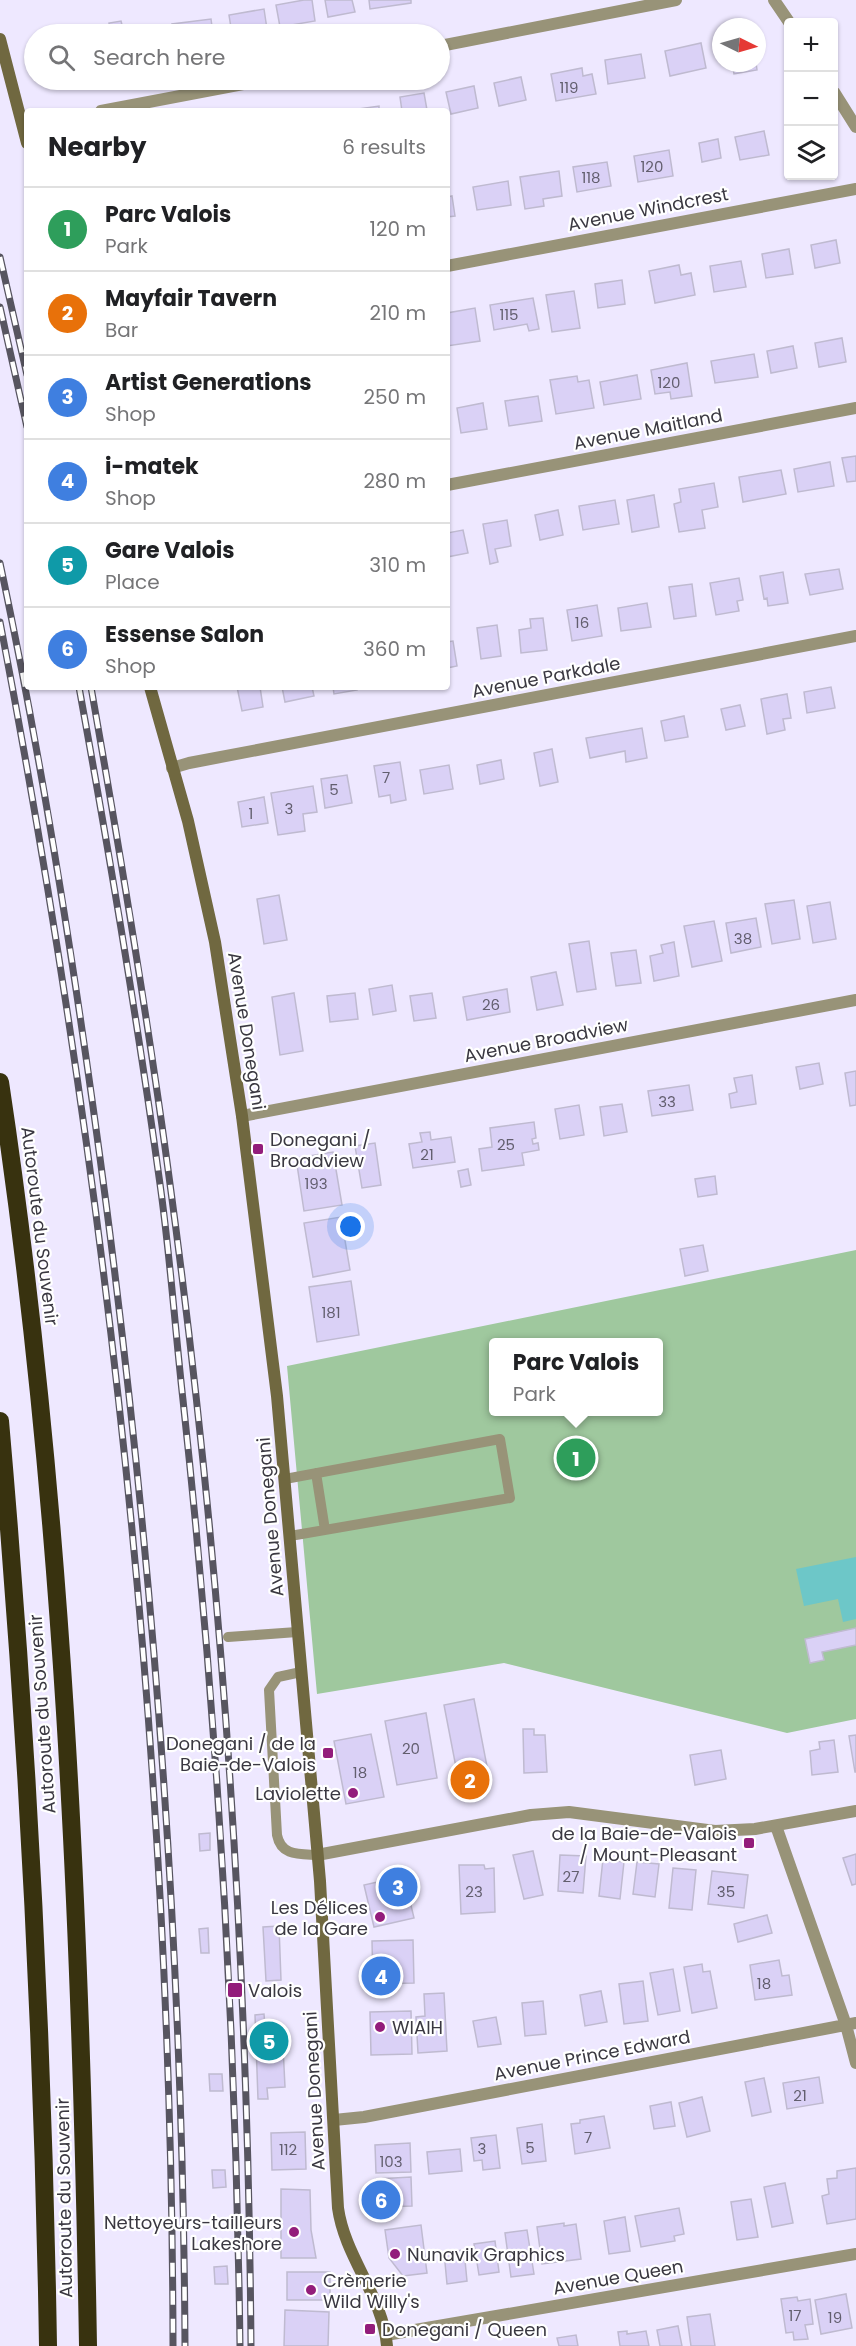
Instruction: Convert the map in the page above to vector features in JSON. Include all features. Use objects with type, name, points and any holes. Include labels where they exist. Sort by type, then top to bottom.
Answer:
[{"type":"highway","name":"Autoroute du Souvenir","points":[[0,1082],[23,1247],[40,1398],[60,1652],[78,1984],[88,2346]]},
{"type":"highway","name":"Autoroute du Souvenir","points":[[0,1421],[14,1594],[39,2004],[48,2346]]},
{"type":"street","points":[[450,44],[676,0]]},
{"type":"street","points":[[774,0],[786,18]]},
{"type":"street","points":[[0,39],[24,123]]},
{"type":"street","points":[[117,108],[211,90]]},
{"type":"street","points":[[838,98],[856,127]]},
{"type":"street","name":"Avenue Windcrest","points":[[450,265],[856,189]]},
{"type":"street","name":"Avenue Maitland","points":[[450,484],[856,408]]},
{"type":"street","name":"Avenue Parkdale","points":[[172,768],[198,761],[856,636]]},
{"type":"street","name":"Avenue Donegani","points":[[151,690],[204,885],[242,1116],[277,1396],[321,1881],[338,2208],[342,2228],[379,2310],[387,2341]]},
{"type":"street","name":"Avenue Broadview","points":[[242,1116],[856,1000]]},
{"type":"street","points":[[317,1855],[531,1815],[569,1812],[695,1830],[749,1830],[856,1811]]},
{"type":"street","points":[[776,1826],[851,2024],[856,2063]]},
{"type":"street","name":"Avenue Prince Edward","points":[[334,2120],[364,2117],[851,2024]]},
{"type":"street","name":"Avenue Queen","points":[[387,2341],[856,2254]]},
{"type":"lane","points":[[285,1479],[500,1439],[510,1498],[290,1536]]},
{"type":"lane","points":[[316,1473],[325,1530]]},
{"type":"lane","points":[[228,1637],[297,1632]]},
{"type":"lane","points":[[301,1672],[278,1677],[269,1690],[277,1835],[279,1844],[287,1851],[317,1855]]},
{"type":"shaded area","points":[[856,1250],[856,1719],[787,1733],[504,1663],[317,1694],[287,1366]]},
{"type":"shaded area","points":[[856,1557],[856,1619],[843,1622],[838,1599],[804,1606],[796,1569]]},
{"type":"building","points":[[312,0],[315,21],[279,24],[276,5]]},
{"type":"building","points":[[325,0],[352,0],[355,12],[328,17]]},
{"type":"building","points":[[369,0],[411,0],[411,3],[370,9]]},
{"type":"building","points":[[264,9],[266,24],[230,24],[229,15]]},
{"type":"building","points":[[211,19],[212,24],[172,24]]},
{"type":"building","points":[[121,21],[122,24],[109,24]]},
{"type":"building","points":[[701,43],[706,68],[670,76],[665,51]]},
{"type":"building","points":[[641,54],[645,78],[608,84],[605,60]]},
{"type":"building","points":[[582,68],[583,76],[592,74],[596,94],[556,101],[551,74]]},
{"type":"building","points":[[521,77],[526,100],[499,106],[494,83]]},
{"type":"building","points":[[474,86],[478,108],[451,114],[446,92]]},
{"type":"building","points":[[424,93],[427,108],[402,108],[400,97]]},
{"type":"building","points":[[764,131],[769,155],[740,160],[735,137]]},
{"type":"building","points":[[718,139],[721,158],[702,162],[699,143]]},
{"type":"building","points":[[669,150],[673,176],[638,182],[634,156]]},
{"type":"building","points":[[607,162],[611,186],[577,192],[573,167]]},
{"type":"building","points":[[559,171],[562,196],[543,199],[544,206],[525,209],[520,177]]},
{"type":"building","points":[[508,181],[511,205],[477,210],[473,187]]},
{"type":"building","points":[[450,196],[452,196],[455,216],[450,217]]},
{"type":"building","points":[[836,240],[840,263],[815,268],[811,245]]},
{"type":"building","points":[[789,249],[793,274],[766,278],[762,254]]},
{"type":"building","points":[[741,261],[746,287],[714,292],[710,266]]},
{"type":"building","points":[[679,265],[681,275],[691,273],[695,295],[655,303],[649,271]]},
{"type":"building","points":[[622,280],[625,304],[598,308],[595,284]]},
{"type":"building","points":[[574,291],[580,328],[552,332],[546,295]]},
{"type":"building","points":[[533,298],[539,329],[529,331],[527,324],[494,330],[490,305]]},
{"type":"building","points":[[475,308],[480,341],[450,346],[450,312]]},
{"type":"building","points":[[842,338],[846,362],[819,367],[815,343]]},
{"type":"building","points":[[793,346],[797,368],[771,373],[767,351]]},
{"type":"building","points":[[754,354],[758,377],[715,383],[711,361]]},
{"type":"building","points":[[687,363],[692,396],[671,399],[670,392],[655,394],[651,370]]},
{"type":"building","points":[[637,375],[641,399],[604,405],[600,382]]},
{"type":"building","points":[[577,376],[578,382],[589,380],[594,408],[556,414],[550,380]]},
{"type":"building","points":[[538,396],[542,421],[509,426],[505,401]]},
{"type":"building","points":[[483,403],[487,429],[461,433],[457,408]]},
{"type":"building","points":[[856,456],[856,481],[847,482],[842,458]]},
{"type":"building","points":[[830,462],[834,486],[798,492],[794,469]]},
{"type":"building","points":[[781,470],[786,494],[743,502],[739,477]]},
{"type":"building","points":[[714,483],[718,507],[702,510],[705,528],[679,532],[674,504],[681,502],[679,489]]},
{"type":"building","points":[[654,495],[659,527],[632,532],[627,500]]},
{"type":"building","points":[[615,500],[619,524],[583,530],[579,506]]},
{"type":"building","points":[[558,510],[563,535],[540,540],[535,515]]},
{"type":"building","points":[[507,520],[511,546],[495,549],[498,562],[490,564],[483,524]]},
{"type":"building","points":[[463,530],[468,553],[450,556],[450,532]]},
{"type":"building","points":[[839,569],[843,589],[810,595],[805,574]]},
{"type":"building","points":[[783,572],[788,603],[768,606],[767,598],[764,599],[760,576]]},
{"type":"building","points":[[739,578],[743,600],[737,601],[739,611],[716,615],[710,583]]},
{"type":"building","points":[[692,584],[696,616],[674,619],[669,587]]},
{"type":"building","points":[[647,603],[651,627],[621,631],[618,608]]},
{"type":"building","points":[[597,605],[602,636],[572,641],[567,610]]},
{"type":"building","points":[[543,618],[547,650],[521,653],[519,630],[531,628],[530,619]]},
{"type":"building","points":[[497,625],[501,656],[481,659],[477,628]]},
{"type":"building","points":[[453,641],[457,666],[450,667],[450,642]]},
{"type":"building","points":[[831,687],[835,708],[807,713],[804,692]]},
{"type":"building","points":[[238,690],[260,690],[263,707],[242,711]]},
{"type":"building","points":[[283,690],[313,690],[314,696],[285,702]]},
{"type":"building","points":[[333,690],[357,690],[334,694]]},
{"type":"building","points":[[787,694],[791,718],[783,719],[785,730],[767,734],[761,699]]},
{"type":"building","points":[[740,705],[745,726],[726,730],[721,709]]},
{"type":"building","points":[[684,716],[688,737],[665,741],[661,721]]},
{"type":"building","points":[[642,728],[647,758],[626,762],[625,751],[590,758],[586,738]]},
{"type":"building","points":[[552,749],[558,782],[540,786],[534,753]]},
{"type":"building","points":[[501,760],[504,779],[480,784],[477,765]]},
{"type":"building","points":[[400,762],[406,800],[391,803],[390,795],[379,797],[374,766]]},
{"type":"building","points":[[449,765],[453,789],[424,794],[420,770]]},
{"type":"building","points":[[347,775],[352,803],[325,808],[321,779]]},
{"type":"building","points":[[313,786],[317,812],[303,814],[305,831],[278,835],[271,793]]},
{"type":"building","points":[[264,797],[268,823],[242,827],[238,802]]},
{"type":"building","points":[[279,895],[287,940],[264,944],[257,899]]},
{"type":"building","points":[[794,900],[800,939],[772,944],[765,904]]},
{"type":"building","points":[[830,902],[836,939],[813,943],[807,906]]},
{"type":"building","points":[[756,918],[761,947],[731,953],[726,923]]},
{"type":"building","points":[[714,921],[722,961],[692,967],[684,926]]},
{"type":"building","points":[[589,941],[596,989],[577,992],[569,944]]},
{"type":"building","points":[[674,942],[679,976],[654,981],[650,956],[663,953],[661,945]]},
{"type":"building","points":[[636,950],[641,983],[616,986],[611,953]]},
{"type":"building","points":[[556,972],[563,1005],[537,1010],[531,977]]},
{"type":"building","points":[[392,985],[396,1011],[373,1015],[369,989]]},
{"type":"building","points":[[507,989],[510,1012],[467,1020],[463,997]]},
{"type":"building","points":[[294,993],[303,1051],[280,1055],[272,997]]},
{"type":"building","points":[[355,993],[358,1019],[330,1022],[327,996]]},
{"type":"building","points":[[432,993],[436,1018],[414,1021],[410,996]]},
{"type":"building","points":[[819,1063],[823,1084],[800,1089],[796,1067]]},
{"type":"building","points":[[856,1071],[856,1105],[850,1106],[845,1073]]},
{"type":"building","points":[[752,1075],[756,1104],[731,1108],[729,1094],[737,1092],[734,1078]]},
{"type":"building","points":[[689,1085],[693,1110],[652,1116],[648,1091]]},
{"type":"building","points":[[622,1104],[627,1132],[604,1136],[600,1107]]},
{"type":"building","points":[[579,1105],[584,1135],[560,1139],[555,1109]]},
{"type":"building","points":[[534,1122],[536,1138],[532,1139],[533,1144],[538,1143],[539,1150],[522,1153],[524,1165],[482,1171],[479,1149],[492,1147],[490,1128]]},
{"type":"building","points":[[430,1132],[431,1140],[451,1137],[455,1162],[413,1168],[409,1144],[422,1142],[420,1133]]},
{"type":"building","points":[[375,1143],[381,1185],[362,1188],[355,1146]]},
{"type":"building","points":[[333,1152],[342,1205],[304,1211],[296,1158]]},
{"type":"building","points":[[468,1169],[471,1185],[461,1187],[458,1171]]},
{"type":"building","points":[[715,1176],[717,1194],[698,1197],[695,1179]]},
{"type":"building","points":[[341,1217],[350,1270],[313,1277],[304,1223]]},
{"type":"building","points":[[703,1245],[708,1271],[685,1276],[680,1249]]},
{"type":"building","points":[[351,1281],[359,1335],[317,1342],[309,1287]]},
{"type":"building","points":[[856,1628],[856,1645],[822,1652],[824,1660],[810,1663],[805,1639]]},
{"type":"building","points":[[474,1699],[490,1782],[460,1788],[444,1705]]},
{"type":"building","points":[[426,1713],[437,1778],[397,1785],[385,1721]]},
{"type":"building","points":[[523,1729],[534,1729],[534,1735],[545,1735],[547,1772],[524,1773]]},
{"type":"building","points":[[371,1734],[384,1797],[346,1804],[334,1741]]},
{"type":"building","points":[[856,1735],[856,1772],[855,1772],[849,1736]]},
{"type":"building","points":[[834,1740],[838,1772],[812,1775],[810,1751],[820,1749],[819,1742]]},
{"type":"building","points":[[721,1750],[726,1779],[695,1785],[690,1755]]},
{"type":"building","points":[[210,1833],[210,1850],[200,1851],[199,1834]]},
{"type":"building","points":[[533,1851],[543,1895],[524,1899],[513,1855]]},
{"type":"building","points":[[856,1854],[856,1884],[852,1885],[843,1858]]},
{"type":"building","points":[[560,1855],[586,1856],[583,1893],[558,1891]]},
{"type":"building","points":[[603,1859],[624,1862],[620,1899],[599,1896]]},
{"type":"building","points":[[637,1862],[659,1864],[655,1897],[633,1894]]},
{"type":"building","points":[[459,1865],[484,1865],[485,1869],[494,1868],[495,1912],[461,1914]]},
{"type":"building","points":[[673,1868],[696,1870],[692,1910],[669,1908]]},
{"type":"building","points":[[712,1871],[748,1875],[744,1908],[708,1904]]},
{"type":"building","points":[[404,1876],[414,1918],[374,1927],[364,1885]]},
{"type":"building","points":[[767,1915],[772,1933],[738,1942],[734,1924]]},
{"type":"building","points":[[279,1926],[281,1980],[266,1981],[263,1927]]},
{"type":"building","points":[[208,1928],[209,1953],[201,1953],[199,1929]]},
{"type":"building","points":[[413,1940],[414,1983],[373,1984],[372,1941]]},
{"type":"building","points":[[779,1960],[782,1976],[789,1975],[792,1995],[755,2000],[750,1965]]},
{"type":"building","points":[[702,1964],[703,1972],[710,1971],[717,2008],[692,2013],[684,1967]]},
{"type":"building","points":[[673,1969],[680,2011],[658,2015],[650,1973]]},
{"type":"building","points":[[643,1981],[648,2021],[624,2024],[619,1984]]},
{"type":"building","points":[[601,1991],[607,2022],[585,2026],[580,1995]]},
{"type":"building","points":[[444,1993],[447,2051],[418,2053],[416,2017],[425,2016],[424,1994]]},
{"type":"building","points":[[543,2001],[546,2034],[525,2036],[522,2003]]},
{"type":"building","points":[[411,2011],[412,2054],[371,2055],[370,2012]]},
{"type":"building","points":[[264,2014],[265,2026],[282,2026],[285,2087],[267,2088],[268,2099],[258,2099],[255,2015]]},
{"type":"building","points":[[496,2017],[501,2044],[478,2047],[473,2021]]},
{"type":"building","points":[[209,2074],[222,2074],[223,2091],[210,2091]]},
{"type":"building","points":[[819,2077],[823,2103],[787,2109],[783,2083]]},
{"type":"building","points":[[764,2078],[771,2112],[752,2116],[745,2082]]},
{"type":"building","points":[[702,2097],[710,2131],[687,2137],[679,2103]]},
{"type":"building","points":[[671,2102],[675,2126],[654,2129],[650,2106]]},
{"type":"building","points":[[604,2116],[610,2148],[575,2154],[571,2124]]},
{"type":"building","points":[[542,2124],[546,2161],[522,2164],[517,2128]]},
{"type":"building","points":[[305,2132],[306,2169],[272,2170],[271,2133]]},
{"type":"building","points":[[496,2135],[500,2168],[483,2170],[482,2160],[474,2161],[471,2138]]},
{"type":"building","points":[[410,2143],[411,2172],[376,2173],[375,2145]]},
{"type":"building","points":[[460,2149],[462,2171],[429,2174],[427,2152]]},
{"type":"building","points":[[856,2168],[856,2219],[827,2224],[822,2196],[829,2194],[827,2179],[837,2178],[837,2171]]},
{"type":"building","points":[[212,2170],[225,2170],[226,2187],[213,2188]]},
{"type":"building","points":[[411,2177],[412,2206],[377,2207],[376,2179]]},
{"type":"building","points":[[785,2183],[793,2223],[772,2227],[764,2187]]},
{"type":"building","points":[[281,2189],[310,2190],[311,2230],[316,2258],[281,2258]]},
{"type":"building","points":[[751,2199],[758,2237],[737,2240],[731,2202]]},
{"type":"building","points":[[679,2208],[684,2234],[674,2236],[675,2241],[641,2247],[635,2216]]},
{"type":"building","points":[[625,2217],[630,2251],[609,2254],[604,2221]]},
{"type":"building","points":[[564,2223],[564,2226],[576,2224],[581,2259],[542,2264],[537,2227]]},
{"type":"building","points":[[421,2225],[427,2273],[403,2276],[389,2258],[385,2230]]},
{"type":"building","points":[[527,2230],[534,2274],[511,2277],[505,2233]]},
{"type":"building","points":[[495,2241],[499,2272],[479,2275],[474,2244]]},
{"type":"building","points":[[464,2250],[467,2281],[447,2284],[444,2252]]},
{"type":"building","points":[[227,2266],[228,2284],[215,2284],[214,2267]]},
{"type":"building","points":[[287,2272],[330,2272],[330,2300],[287,2300]]},
{"type":"building","points":[[846,2294],[852,2328],[821,2334],[815,2300]]},
{"type":"building","points":[[797,2297],[798,2301],[810,2299],[813,2324],[805,2325],[808,2339],[794,2340],[793,2332],[786,2333],[781,2299]]},
{"type":"building","points":[[285,2310],[329,2312],[328,2346],[284,2346]]},
{"type":"building","points":[[710,2314],[715,2346],[691,2346],[687,2317]]},
{"type":"building","points":[[678,2326],[682,2346],[660,2346],[657,2330]]},
{"type":"building","points":[[627,2331],[627,2334],[646,2331],[649,2346],[620,2346],[618,2332]]},
{"type":"building","points":[[576,2335],[578,2346],[559,2346],[557,2338]]},
{"type":"railway","points":[[0,257],[24,362]]},
{"type":"railway","points":[[0,307],[24,414]]},
{"type":"railway","points":[[0,563],[24,682]]},
{"type":"railway","points":[[0,622],[39,835],[73,1049],[102,1264],[127,1480],[147,1696],[161,1913],[170,2129],[173,2346]]},
{"type":"railway","points":[[26,690],[84,1042],[106,1203],[139,1488],[152,1630],[172,1916],[179,2060],[185,2346]]},
{"type":"railway","points":[[80,690],[122,935],[160,1184],[195,1518],[223,1873],[234,2109],[240,2346]]},
{"type":"railway","points":[[92,690],[133,935],[161,1122],[188,1328],[218,1618],[238,1909],[249,2200],[251,2346]]},
{"type":"place","name":"Donegani / Broadview","points":[[258,1149]]},
{"type":"place","name":"Parc Valois","points":[[576,1458]]},
{"type":"place","name":"Donegani / de la Baie-de-Valois","points":[[328,1753]]},
{"type":"place","name":"Mayfair Tavern","points":[[470,1780]]},
{"type":"place","name":"Laviolette","points":[[353,1793]]},
{"type":"place","name":"de la Baie-de-Valois / Mount-Pleasant","points":[[749,1843]]},
{"type":"place","name":"Artist Generations","points":[[398,1887]]},
{"type":"place","name":"Les Délices de la Gare","points":[[380,1917]]},
{"type":"place","name":"i-matek","points":[[381,1976]]},
{"type":"place","name":"Valois","points":[[235,1990]]},
{"type":"place","name":"WIAIH","points":[[380,2027]]},
{"type":"place","name":"Gare Valois","points":[[269,2041]]},
{"type":"place","name":"Essense Salon","points":[[381,2200]]},
{"type":"place","name":"Nettoyeurs-tailleurs Lakeshore","points":[[294,2232]]},
{"type":"place","name":"Nunavik Graphics","points":[[395,2254]]},
{"type":"place","name":"Crèmerie Wild Willy's","points":[[311,2290]]},
{"type":"place","name":"Donegani / Queen","points":[[370,2329]]}]
